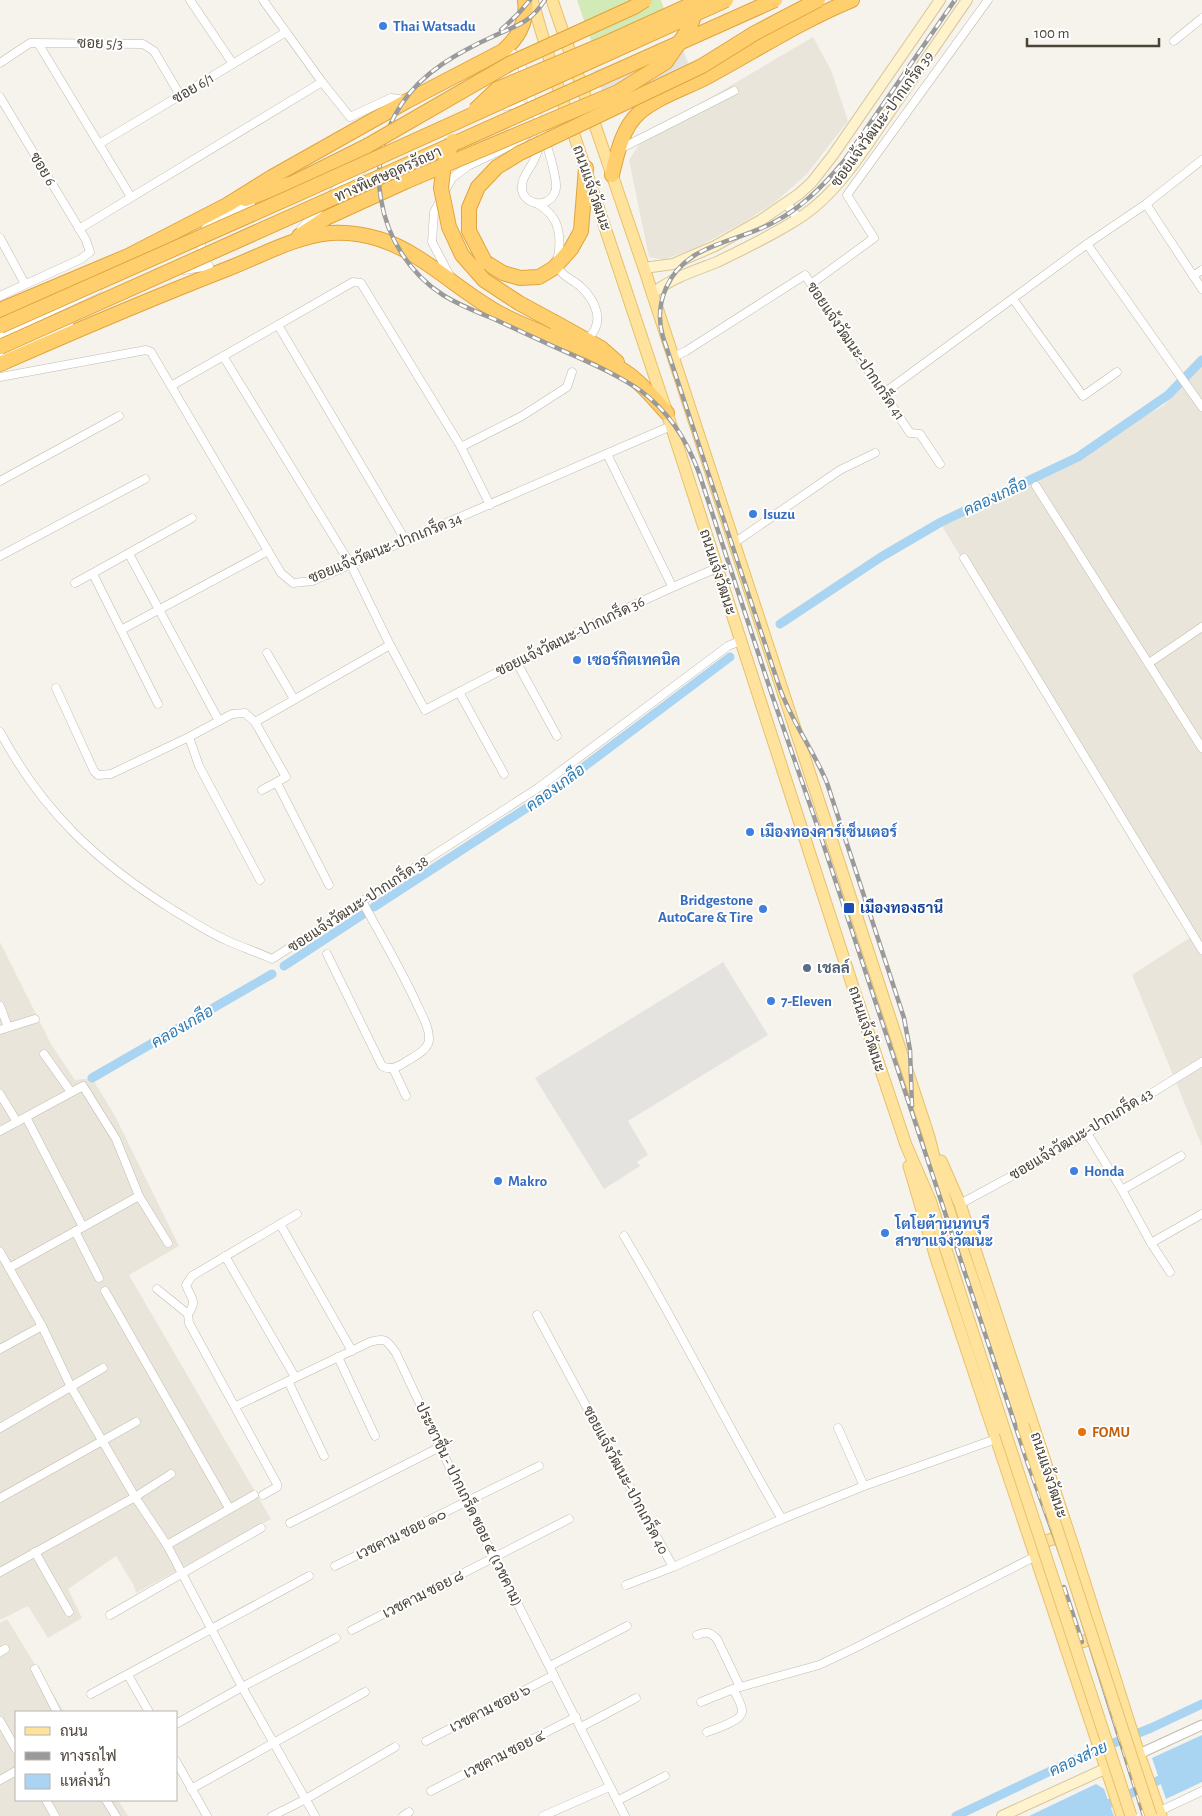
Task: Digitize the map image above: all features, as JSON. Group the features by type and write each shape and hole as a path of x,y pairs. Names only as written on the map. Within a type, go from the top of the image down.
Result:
{"highway":[{"path":"0,310 128,256 227,205 272,177 407,101 503,51 515,41 520,32 525,18 525,0"},
{"path":"227,205 294,182 367,146 510,63 634,7 645,0"},
{"path":"290,242 326,218 407,181 618,92 666,62 690,27 701,0"},
{"path":"669,420 643,387 623,370 612,356 587,339 519,303 484,280 462,255 449,227 441,188 444,164 453,141 471,114 497,90 701,0"},
{"name":"ทางพิเศษอุดรรัถยา","path":"0,326 726,0"},
{"name":"ทางพิเศษอุดรรัถยา","path":"0,347 775,0"},
{"path":"586,168 581,230 571,249 554,268 539,277 520,278 503,273 484,262 468,231 469,208 478,187 497,167 520,153 702,66 755,33 818,0"},
{"path":"612,175 619,149 630,124 639,113 652,104 708,76 805,22 852,0"},
{"path":"2,360 290,242 330,233 372,237 392,244 416,257 500,314 585,351 623,370"}],"main road":[{"name":"ถนนแจ้งวัฒนะ","path":"532,0 556,81 906,1145 930,1200 1001,1435 1025,1524 1122,1816"},
{"name":"ถนนแจ้งวัฒนะ","path":"552,0 644,268 929,1137 944,1196 1157,1814"},
{"name":"ซอยแจ้งวัฒนะ-ปากเกร็ด 39","path":"644,268 673,264 715,246 761,220 812,182 828,162 940,0"},
{"name":"ซอยแจ้งวัฒนะ-ปากเกร็ด 39","path":"652,294 664,284 718,261 771,234 819,203 836,185 876,131 967,0"},
{"name":"ถนนแจ้งวัฒนะ","path":"929,1137 960,1204 1074,1549 1157,1814"},
{"name":"ถนนแจ้งวัฒนะ","path":"1001,1435 1131,1816"},
{"path":"1025,1524 1035,1534 1043,1535 1054,1532 1060,1525 1062,1514"},
{"path":"1037,1559 1046,1541 1056,1538 1066,1541 1074,1549"},
{"path":"1066,1647 1101,1636"},
{"path":"1002,1816 1107,1768"}],"street":[{"path":"190,0 233,64"},
{"path":"263,0 322,82 350,117 391,98 407,101"},
{"path":"811,284 874,238 847,195 988,0"},
{"path":"1174,41 1202,18"},
{"name":"ซอย 6/1","path":"99,144 286,32"},
{"path":"38,42 132,197"},
{"name":"ซอย 5/3","path":"0,63 30,43 143,44 154,51 180,95"},
{"path":"503,51 510,52 517,57 542,129 556,179 556,190 552,198 546,203 538,204"},
{"path":"294,182 322,181 362,170 506,106 531,98 556,81"},
{"path":"78,229 322,82"},
{"path":"619,149 734,90"},
{"name":"ซอย 6","path":"0,97 86,240 90,252 81,259 26,284"},
{"path":"453,282 432,242 434,212 452,178 468,166 520,141 534,129 533,117 529,110 520,102"},
{"path":"542,129 538,151 522,181 521,188 524,196 547,209 555,218 559,233 557,264 564,276 579,285 589,296 597,312 598,326 594,334 587,339"},
{"path":"884,394 1087,244 1146,204 1202,160"},
{"path":"290,242 336,189 362,170"},
{"path":"0,334 96,291 137,263 272,191"},
{"path":"786,203 798,218"},
{"path":"1146,204 1202,289"},
{"path":"205,228 201,233 200,248 203,260 209,266 216,269 229,268"},
{"path":"0,238 26,284 0,296"},
{"path":"1087,244 1202,407"},
{"path":"2,360 188,268 209,266"},
{"path":"1193,276 1202,270"},
{"name":"ซอยแจ้งวัฒนะ-ปากเกร็ด 41","path":"673,357 686,351 805,275 910,433 920,434 940,464"},
{"path":"171,386 352,282 362,282 461,447 490,505"},
{"path":"1013,299 1083,396 1117,372"},
{"path":"278,325 406,541"},
{"name":"ซอยแจ้งวัฒนะ-ปากเกร็ด 34","path":"0,377 146,350 151,352 281,573 293,583 312,581 490,505 607,454 669,420"},
{"path":"223,356 351,565 390,645 255,722"},
{"path":"461,447 522,416 567,387 572,372"},
{"path":"0,481 119,416"},
{"path":"734,543 840,470 875,453"},
{"path":"607,454 672,586"},
{"path":"0,556 144,479"},
{"path":"1036,486 1202,748"},
{"path":"75,583 192,518"},
{"path":"121,630 268,550"},
{"path":"129,554 219,721"},
{"path":"964,558 1202,950"},
{"name":"ซอยแจ้งวัฒนะ-ปากเกร็ด 36","path":"390,645 425,710 516,661 672,586 717,568"},
{"path":"93,574 158,704"},
{"path":"1149,663 1202,627"},
{"name":"ซอยแจ้งวัฒนะ-ปากเกร็ด 38","path":"0,732 13,756 39,794 74,834 99,857 143,891 225,940 272,958 538,788 728,646 740,641"},
{"path":"267,652 294,700"},
{"path":"516,661 557,736"},
{"path":"56,688 94,771 98,775 111,774 190,737 232,714 245,713 255,722 286,777 262,790"},
{"path":"460,692 504,774"},
{"path":"190,737 199,766 260,880"},
{"path":"277,783 329,885"},
{"path":"327,954 382,1066 393,1068 406,1062 426,1048 429,1040 425,1023 402,973 362,901"},
{"path":"0,1006 4,1028 35,1019"},
{"path":"44,1054 70,1092"},
{"name":"ซอยแจ้งวัฒนะ-ปากเกร็ด 43","path":"960,1204 1021,1171 1202,1062"},
{"path":"393,1068 406,1096"},
{"path":"0,1130 83,1086 116,1139 139,1196 168,1243"},
{"path":"0,1094 16,1122"},
{"path":"26,1117 83,1227"},
{"path":"1087,1132 1151,1243 1170,1272"},
{"path":"1122,1190 1182,1156"},
{"path":"9,1268 139,1196"},
{"path":"188,1314 193,1307 194,1301 186,1285 192,1276 298,1214"},
{"path":"1151,1243 1202,1214"},
{"path":"280,1224 352,1351"},
{"path":"76,1231 100,1278"},
{"path":"624,1236 666,1308 746,1460 782,1519"},
{"path":"0,1252 42,1326 71,1387 134,1497 167,1545 242,1686 315,1816"},
{"path":"225,1256 291,1379 324,1456"},
{"path":"158,1289 188,1314 190,1323 277,1484 277,1487 263,1496"},
{"path":"105,1292 229,1508"},
{"name":"ซอยแจ้งวัฒนะ-ปากเกร็ด 40","path":"537,1315 673,1567 782,1519 864,1486 1001,1435"},
{"path":"0,1349 42,1326"},
{"name":"ประชาชื่น - ปากเกร็ด ซอย ๕ (เวชคาม)","path":"236,1406 370,1342 380,1339 388,1341 396,1353 466,1502 625,1816"},
{"path":"338,1357 375,1436"},
{"path":"0,1428 103,1368"},
{"path":"0,1498 136,1422"},
{"path":"838,1428 864,1486"},
{"path":"290,1523 440,1446"},
{"name":"เวชคาม ซอย ๑๐","path":"336,1566 539,1466"},
{"path":"0,1572 134,1497 171,1474"},
{"path":"167,1545 254,1494"},
{"name":"เวชคาม ซอย ๘","path":"352,1630 569,1520"},
{"path":"110,1615 261,1528"},
{"path":"35,1552 69,1612"},
{"path":"702,1702 737,1688 819,1665 1037,1559"},
{"path":"626,1585 673,1567"},
{"path":"92,1694 309,1576"},
{"path":"550,1666 627,1626"},
{"path":"697,1635 704,1632 710,1633 717,1639 737,1688 743,1710 742,1715 734,1721 707,1732"},
{"path":"178,1723 242,1686 336,1638"},
{"path":"35,1668 56,1711"},
{"path":"128,1675 148,1711"},
{"name":"เวชคาม ซอย ๖","path":"426,1741 554,1675"},
{"path":"191,1789 365,1692"},
{"path":"581,1727 636,1698"},
{"name":"เวชคาม ซอย ๔","path":"431,1792 576,1718"},
{"path":"0,1721 15,1747"},
{"path":"1139,1754 1202,1725"},
{"path":"272,1816 306,1800 395,1747"},
{"path":"178,1765 207,1816"},
{"path":"0,1780 15,1772"},
{"path":"617,1801 665,1776"},
{"path":"542,1816 609,1786"},
{"path":"1157,1814 1202,1791"},
{"path":"47,1801 56,1816"},
{"path":"107,1801 116,1816"}],"shaded area":[{"path":"813,37 831,70 848,121 807,174 774,203 746,221 696,248 663,260 649,257 629,160 645,136"},
{"path":"679,39 691,71 607,103 594,71"},
{"path":"1202,365 1202,1146 1132,975 1191,937 942,526 1163,406"},
{"path":"0,942 51,1044 75,1080 92,1078 115,1116 179,1246 129,1275 271,1519 136,1593 134,1586 116,1556 68,1589 82,1618 48,1638 28,1606 0,1620"},
{"path":"723,962 768,1035 628,1121 648,1155 637,1162 640,1166 604,1189 535,1078"},
{"path":"7,1619 63,1711 15,1711 15,1801 119,1801 128,1816 0,1816 0,1623"}],"green space":[{"path":"577,0 661,0 671,31 596,55"}],"water":[{"path":"1202,1735 1202,1782 1166,1799 1152,1758"},
{"path":"1096,1784 1104,1789 1114,1816 1029,1816"}],"waterway":[{"name":"คลองเกลือ","path":"780,624 881,557 941,522 1078,457 1168,395 1202,360"},
{"name":"คลองเกลือ","path":"374,907 545,796 730,657"},
{"name":"คลองเกลือ","path":"284,966 362,915"},
{"name":"คลองเกลือ","path":"92,1078 272,974"},
{"name":"คลองส่วย","path":"956,1816 1084,1755 1151,1728 1202,1704"},
{"path":"1083,1816 1170,1775"}],"railway":[{"path":"501,30 530,0"},
{"path":"545,0 528,19 442,64 410,93 389,127 382,150 379,187 384,213 402,254 410,266 431,286 462,305 618,377 641,391 668,417 689,449 699,473 818,828 1028,1464 1067,1571 1144,1816"},
{"path":"912,1106 910,1050 904,1018 827,783 779,686 663,337 660,312 666,288 675,273 686,261 700,252 776,221 804,202 829,178 844,161 955,0"},
{"path":"1064,1587 1082,1642"}],"place":[{"name":"Thai Watsadu","path":"383,26"},
{"name":"Isuzu","path":"753,514"},
{"name":"เซอร์กิตเทคนิค","path":"577,660"},
{"name":"เมืองทองคาร์เซ็นเตอร์","path":"750,832"},
{"name":"เมืองทองธานี","path":"849,908"},
{"name":"Bridgestone AutoCare & Tire","path":"763,909"},
{"name":"เชลล์","path":"807,968"},
{"name":"7-Eleven","path":"771,1001"},
{"name":"Honda","path":"1074,1171"},
{"name":"Makro","path":"498,1181"},
{"name":"โตโยต้านนทบุรี สาขาแจ้งวัฒนะ","path":"885,1233"},
{"name":"FOMU","path":"1082,1432"}]}
